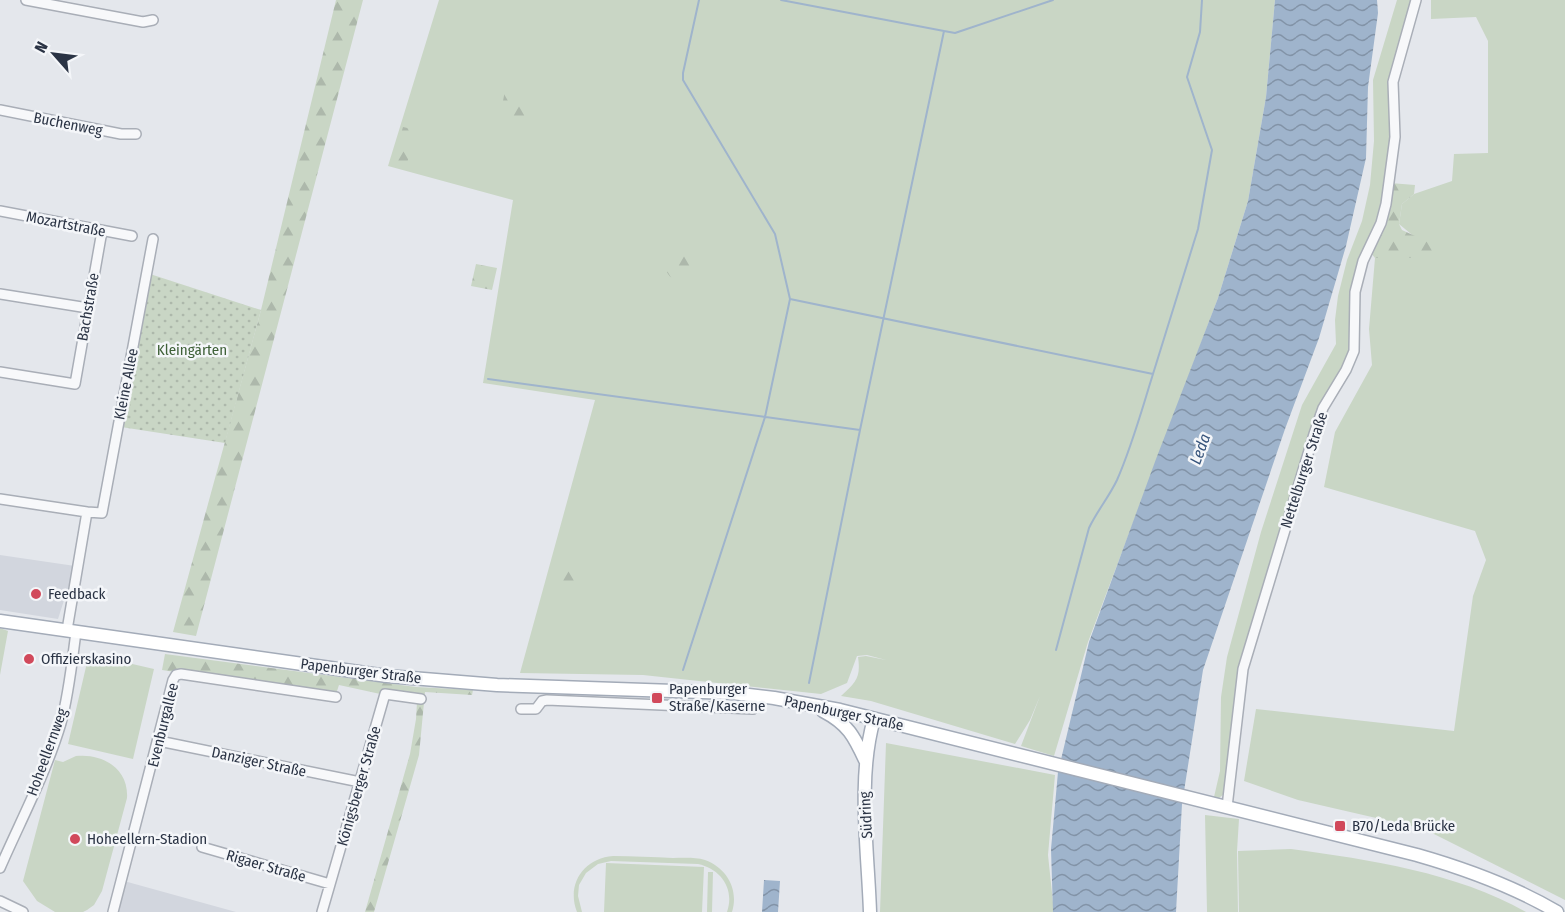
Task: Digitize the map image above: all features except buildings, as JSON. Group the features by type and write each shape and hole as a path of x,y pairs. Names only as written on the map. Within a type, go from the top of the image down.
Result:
{"main road":[{"name":"Papenburger Straße","path":"0,621 387,676 497,685 732,693 813,705 1227,807 1456,867 1526,894 1557,912"},
{"path":"813,705 848,727 866,763"},
{"name":"Südring","path":"870,912 865,800 866,763 874,720"}],"street":[{"path":"26,0 143,22 153,20"},
{"name":"Nettelburger Straße","path":"1227,807 1243,669 1323,408 1346,370 1354,351 1355,292 1363,261 1381,223 1386,204 1395,137 1393,82 1416,0"},
{"name":"Buchenweg","path":"0,110 121,134 136,134"},
{"name":"Mozartstraße","path":"0,212 132,236"},
{"name":"Bachstraße","path":"0,372 75,384 102,231"},
{"name":"Kleine Allee","path":"87,512 102,513 153,239"},
{"path":"0,294 88,308"},
{"path":"0,499 87,512"},
{"name":"Hoheellernweg","path":"0,868 36,788 61,723 74,658 72,631 87,512"},
{"name":"Evenburgallee","path":"113,912 173,680 178,674 336,697"},
{"path":"314,706 316,694"},
{"name":"Königsberger Straße","path":"322,912 385,694 421,699"},
{"path":"522,709 536,709 542,702 548,700 753,709"},
{"name":"Danziger Straße","path":"159,741 360,782"},
{"name":"Rigaer Straße","path":"202,847 330,884"},
{"path":"0,902 23,912"}],"shaded area":[{"path":"0,555 75,566 58,619 0,610"},
{"path":"124,881 236,912 115,912"}],"green space":[{"path":"336,0 363,0 196,636 173,632 261,310"},
{"path":"439,0 1275,0 1266,97 1248,201 1218,298 1088,642 1054,756 1021,746 1040,696 1030,720 1015,744 871,701 841,696 858,675 858,657 866,656 886,660 867,655 857,656 847,683 821,694 643,675 520,673 595,400 483,383 513,200 388,166"},
{"path":"1397,0 1413,0 1391,72 1393,140 1380,216 1363,252 1351,351 1334,384 1281,530 1248,636 1242,661 1224,794 1219,798 1214,797 1220,771 1221,697 1227,657 1261,532 1302,405 1336,344 1335,320 1338,296 1347,260 1362,221 1370,185 1374,141 1373,80"},
{"path":"1431,0 1565,0 1565,900 1424,829 1298,800 1244,781 1256,709 1454,731 1473,596 1486,560 1475,531 1324,487 1335,432 1372,365 1369,329 1375,258 1440,258 1399,224 1402,204 1414,194 1452,181 1454,154 1488,153 1488,41 1476,17 1431,19"},
{"path":"506,85 531,89 525,123 500,117"},
{"path":"403,127 416,130 406,167 392,163"},
{"path":"1390,183 1415,185 1414,194 1402,204 1399,224 1402,230 1441,248 1443,253 1440,258 1375,258 1371,253"},
{"path":"679,254 688,258 692,267 688,276 679,280 670,276 666,267 670,258"},
{"path":"476,264 497,268 492,290 471,286"},
{"name":"Kleingärten","path":"150,274 261,310 225,443 121,427"},
{"path":"563,565 572,568 575,577 572,586 563,589 554,586 551,577 554,568"},
{"path":"0,628 8,631 0,675"},
{"path":"89,654 154,669 133,759 68,744"},
{"path":"165,654 416,687 473,690 472,695 425,692 419,755 374,912 365,912 410,754 417,702 339,685 335,697 162,670"},
{"path":"886,743 1055,775 1048,855 1054,912 880,912"},
{"name":"Hoheellern-Stadion","path":"76,756 96,757 112,765 124,779 127,798 102,891 94,905 83,912 55,912 37,901 23,881 55,760 63,762"},
{"path":"1205,815 1239,819 1238,912 1207,912"},
{"path":"1291,849 1382,863 1442,877 1499,898 1526,912 1239,912 1238,851"},
{"path":"613,856 705,860 719,868 729,881 734,896 732,912 727,912 729,896 724,881 713,870 706,867 698,864 611,861 598,864 586,873 579,885 578,896 582,912 577,912 574,892 580,874 594,862"},
{"path":"606,863 704,867 702,912 604,912"},
{"path":"708,872 713,872 712,912 707,912"}],"water":[{"name":"Leda","path":"1275,0 1377,0 1378,13 1368,87 1366,158 1346,246 1319,338 1285,429 1203,670 1182,804 1176,912 1053,912 1051,849 1058,772 1089,642 1218,298 1248,201 1266,97"},
{"path":"764,880 780,881 778,912 762,912"}],"waterway":[{"path":"683,670 765,417 790,299 775,234 683,80 699,0"},
{"path":"781,0 944,31"},
{"path":"488,379 860,430 944,31 955,33 1053,0"},
{"path":"1153,374 1198,229 1212,150 1187,77 1200,32 1202,0"},
{"path":"790,299 1153,374 1122,467 1114,486 1089,528 1056,650"},
{"path":"809,683 860,430"}],"place":[{"name":"Feedback","path":"36,594"},
{"name":"Offizierskasino","path":"29,659"},
{"name":"Papenburger Straße/Kaserne","path":"657,698"},
{"name":"B70/Leda Brücke","path":"1340,826"},
{"name":"Hoheellern-Stadion","path":"75,839"}]}
